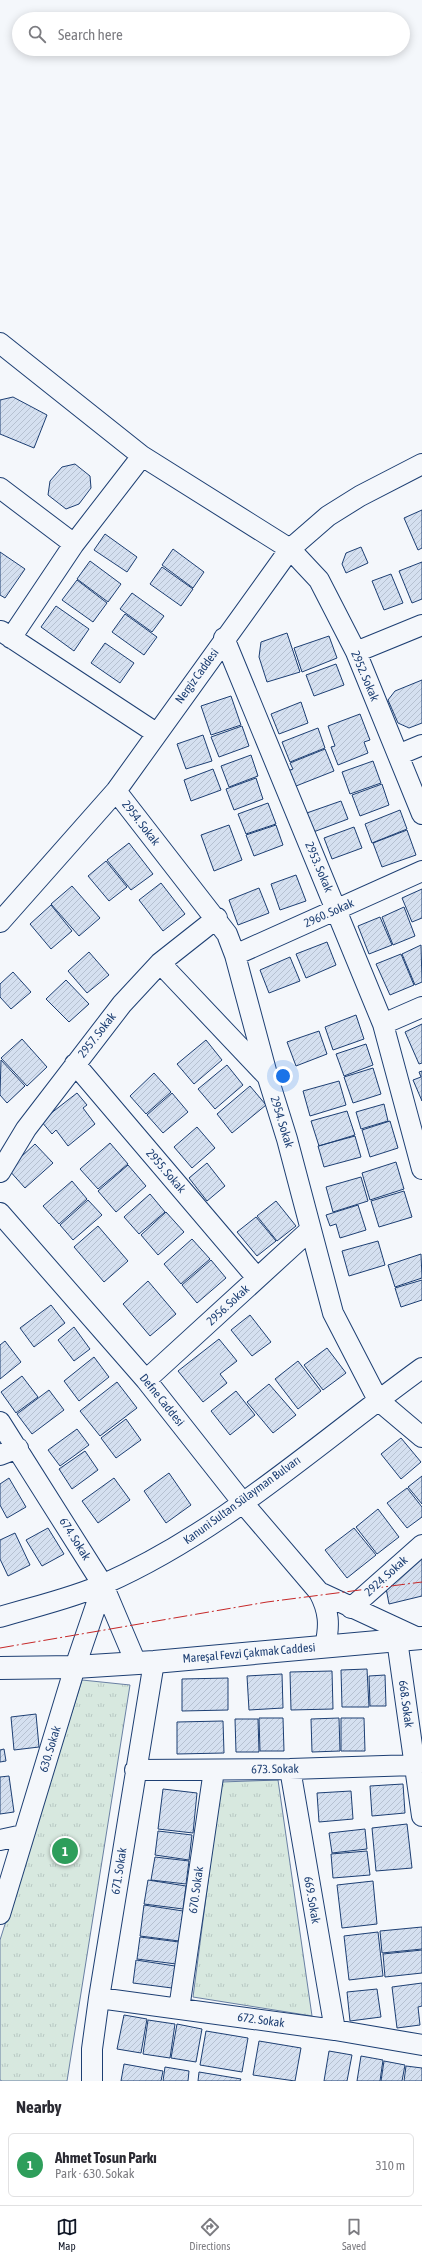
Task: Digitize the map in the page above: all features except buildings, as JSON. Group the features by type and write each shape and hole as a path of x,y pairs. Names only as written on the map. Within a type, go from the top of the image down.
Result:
{"main road":[{"name":"Mareşal Fevzi Çakmak Caddesi","path":"0,1668 75,1667 145,1662 412,1638"}],"street":[{"name":"2952. Sokak","path":"0,343 142,456 290,550 319,580 356,652 422,814"},
{"path":"142,456 6,634 156,733"},
{"name":"Nergiz Caddesi","path":"0,922 116,791 224,638 290,550 328,516 360,496 422,464"},
{"path":"0,488 74,544"},
{"path":"356,652 422,625"},
{"name":"2953. Sokak","path":"224,638 383,1024 419,1144 422,1169"},
{"path":"398,755 422,745"},
{"name":"2954. Sokak","path":"116,791 217,918 227,934 235,955 268,1078 288,1139 310,1230 333,1313 378,1400 422,1437"},
{"name":"2960. Sokak","path":"235,955 422,871"},
{"name":"2957. Sokak","path":"0,1172 26,1129 74,1064 122,1004 160,963 217,918"},
{"path":"160,963 268,1078"},
{"path":"383,1024 422,1007"},
{"name":"2955. Sokak","path":"74,1064 257,1278"},
{"name":"Defne Caddesi","path":"0,1213 146,1380 243,1503 319,1592"},
{"name":"2956. Sokak","path":"146,1380 310,1230"},
{"name":"Kanuni Sultan Sülayman Bulvarı","path":"0,1617 103,1584 196,1536 243,1503 422,1368"},
{"name":"674. Sokak","path":"0,1422 9,1452 103,1584 145,1662"},
{"name":"2924. Sokak","path":"351,1608 422,1545"},
{"name":"630. Sokak","path":"0,1914 75,1667 103,1584"},
{"path":"319,1592 412,1638"},
{"path":"319,1592 325,1603 329,1621 325,1646"},
{"name":"668. Sokak","path":"412,1638 414,1765 422,1816"},
{"name":"671. Sokak","path":"92,2081 92,2049 135,1770 145,1662"},
{"name":"673. Sokak","path":"135,1770 290,1769 414,1765"},
{"name":"669. Sokak","path":"290,1769 335,2030"},
{"name":"670. Sokak","path":"179,2009 214,1770"},
{"path":"0,1840 23,1835"},
{"name":"672. Sokak","path":"100,1998 335,2030 422,2045"}],"green space":[{"path":"82,1680 130,1685 67,2081 2,2081 0,2080 0,1940"},
{"path":"278,1780 312,2016 193,1997 221,1782"}],"power":[{"path":"0,1648 267,1602 422,1582"}],"place":[{"name":"Ahmet Tosun Parkı","path":"65,1851"}]}
